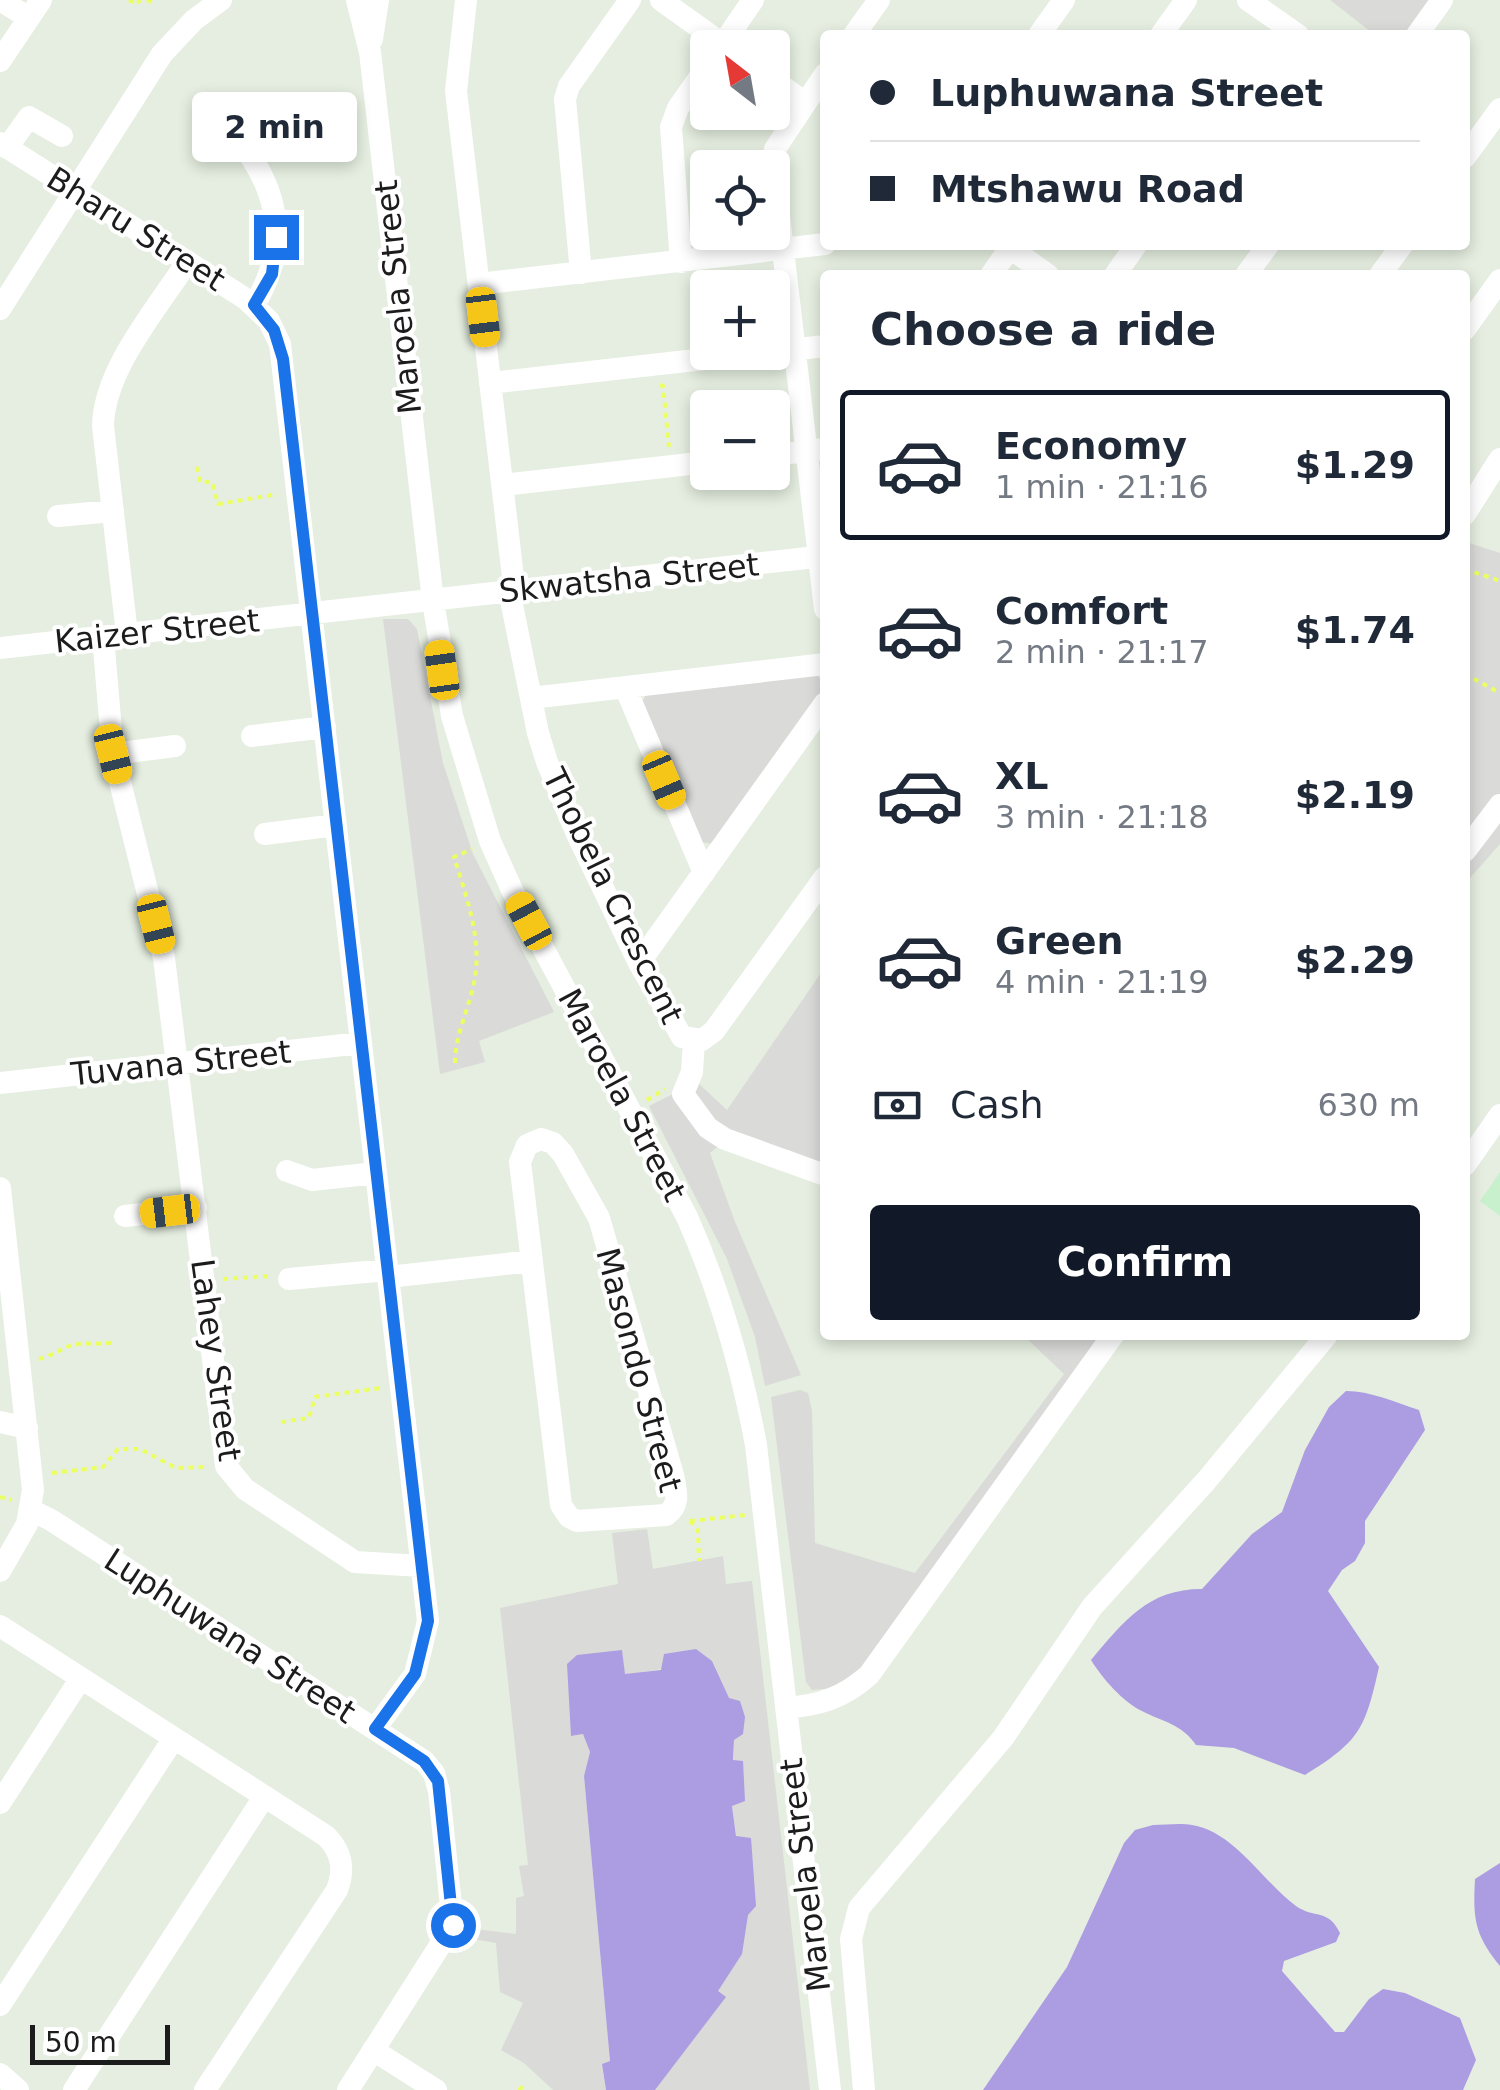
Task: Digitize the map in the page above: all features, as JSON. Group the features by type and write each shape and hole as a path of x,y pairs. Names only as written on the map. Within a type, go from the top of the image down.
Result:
{"street":[{"path":"0,0 35,9 0,61"},
{"path":"0,308 162,54 194,20 221,0"},
{"name":"Maroela Street","path":"357,0 370,52 432,601 452,716 490,841 708,1263 744,1382 764,1512 830,2090"},
{"name":"Maroela Street","path":"370,52 378,0"},
{"name":"Thobela Crescent","path":"466,0 456,90 512,605 547,762 639,962 677,1032 694,1041 714,1031 820,884"},
{"path":"582,273 564,99 569,86 630,0"},
{"path":"661,0 701,30"},
{"path":"733,30 753,0"},
{"path":"858,30 879,0"},
{"path":"1043,30 1064,0"},
{"path":"1165,30 1186,0"},
{"path":"1248,0 1287,30"},
{"path":"1421,30 1442,0"},
{"path":"776,150 820,81"},
{"path":"681,262 671,127 690,91"},
{"path":"790,92 804,102"},
{"path":"1470,150 1500,109"},
{"path":"4,146 29,117 62,136"},
{"path":"235,136 263,173 276,237 272,274 254,305"},
{"name":"Bharu Street","path":"4,146 254,305 280,344 428,1621 415,1674 375,1729"},
{"path":"790,248 820,245"},
{"path":"479,284 775,250"},
{"path":"1014,250 1041,270"},
{"path":"127,634 104,403 112,378 187,262"},
{"path":"1470,321 1500,280"},
{"path":"790,350 820,347"},
{"path":"490,383 690,361"},
{"path":"785,370 816,450 820,521"},
{"path":"790,453 816,450"},
{"path":"1470,506 1500,459"},
{"path":"502,486 690,464"},
{"path":"58,516 113,511"},
{"name":"Skwatsha Street","path":"432,601 820,556"},
{"name":"Kaizer Street","path":"0,648 432,601"},
{"name":"Lahey Street","path":"103,637 113,754 164,958 226,1466 245,1490 355,1562 421,1566"},
{"path":"531,698 820,665"},
{"path":"626,687 704,873"},
{"path":"639,962 820,710"},
{"path":"252,736 325,728"},
{"path":"113,754 175,746"},
{"path":"1470,844 1500,805"},
{"path":"266,834 336,825"},
{"path":"694,1041 692,1072 683,1094 708,1128 725,1139 820,1173"},
{"name":"Tuvana Street","path":"0,1083 361,1043"},
{"path":"1470,1158 1500,1114"},
{"name":"Masondo Street","path":"542,1139 553,1143 563,1154 599,1218 682,1515 590,1522 577,1521 562,1510 532,1261 520,1162 527,1145 542,1139"},
{"path":"287,1171 312,1180 376,1173"},
{"path":"0,1188 33,1476 30,1510 21,1538 0,1571"},
{"path":"125,1216 196,1208"},
{"path":"289,1278 532,1261"},
{"path":"786,1708 834,1699 869,1676 1109,1340"},
{"path":"864,2090 851,1939 860,1908 1003,1738 1092,1607 1206,1481 1322,1340"},
{"path":"0,1422 28,1428"},
{"name":"Luphuwana Street","path":"30,1510 52,1520 375,1729 434,1772 454,1917 447,1938 348,2090"},
{"path":"0,1626 332,1843 341,1860 341,1880 205,2090"},
{"path":"0,1803 82,1678"},
{"path":"0,2005 174,1738"},
{"path":"74,2090 264,1797"},
{"path":"373,2050 436,2090"},
{"path":"0,2074 18,2090"}],"path":[{"path":"130,0 154,4"},
{"path":"658,365 674,466"},
{"path":"197,468 200,482 212,482 218,504 298,491"},
{"path":"1470,571 1500,581"},
{"path":"1470,677 1500,693"},
{"path":"454,1063 474,985 478,947 454,857 490,841"},
{"path":"203,1279 289,1278"},
{"path":"20,1364 57,1355 71,1345 116,1342"},
{"path":"281,1422 309,1418 315,1397 401,1386"},
{"path":"33,1476 103,1467 118,1450 140,1450 176,1468 226,1466"},
{"path":"682,1515 764,1512"},
{"path":"682,1515 698,1530 700,1561"},
{"path":"520,2090 525,2084"}],"shaded area":[{"path":"1330,0 1432,0 1411,30 1369,30"},
{"path":"1470,543 1500,553 1500,844 1470,878"},
{"path":"383,619 408,619 417,629 443,763 473,854 554,1012 479,1041 485,1062 440,1074"},
{"path":"817,675 820,680 820,699 713,844 701,842 642,703 646,694"},
{"path":"820,974 820,1165 789,1150 784,1155 732,1135 710,1153 735,1222 801,1375 765,1386 755,1337 727,1259 649,1106 697,1082 727,1110"},
{"path":"1028,1340 1097,1340 874,1658 834,1688 812,1690 806,1682 771,1397 800,1390 808,1393 812,1411 815,1543 915,1573 1064,1374"},
{"path":"1346,1391 1419,1410 1425,1430 1365,1521 1365,1543 1355,1561 1342,1570 1328,1591 1379,1667 1357,1732 1338,1752 1305,1775 1234,1748 1196,1745 1178,1728 1128,1702 1091,1660 1126,1620 1152,1601 1183,1590 1202,1589 1252,1534 1282,1512 1305,1450 1329,1407"},
{"path":"647,1529 653,1569 723,1556 726,1584 752,1581 810,2090 655,2090 725,1998 717,1992 741,1954 748,1915 732,1806 734,1739 729,1699 712,1661 625,1675 622,1651 572,1736 583,1734 590,1752 584,1777 610,2061 602,2064 606,2090 553,2090 524,2063 501,2050 523,2003 500,1992 496,1943 467,1938 467,1928 516,1934 516,1898 524,1896 519,1866 528,1865 500,1608 618,1584 612,1533"},
{"path":"696,1649 712,1661 729,1698 740,1701 745,1717 743,1734 734,1740 733,1760 743,1761 745,1801 732,1806 736,1836 751,1838 756,1906 748,1915 742,1954 718,1991 726,1997 655,2090 606,2090 602,2064 610,2061 584,1776 590,1752 583,1734 571,1736 567,1664 577,1655 622,1650 625,1674 661,1670 664,1654"},
{"path":"1153,1825 1192,1825 1222,1837 1296,1906 1331,1920 1340,1933 1336,1942 1284,1961 1282,1971 1335,2032 1344,2032 1369,1999 1383,1989 1405,1993 1460,2018 1476,2060 1463,2090 983,2090 1067,1967 1124,1843 1135,1830"},
{"path":"1500,1863 1500,1966 1480,1935 1474,1905 1475,1879"}],"green space":[{"path":"1500,1172 1500,1216 1480,1201"}],"route":[{"path":"276,237 272,274 254,305 274,330 283,359 428,1621 415,1674 375,1729 424,1761 438,1781 453,1925"}]}
